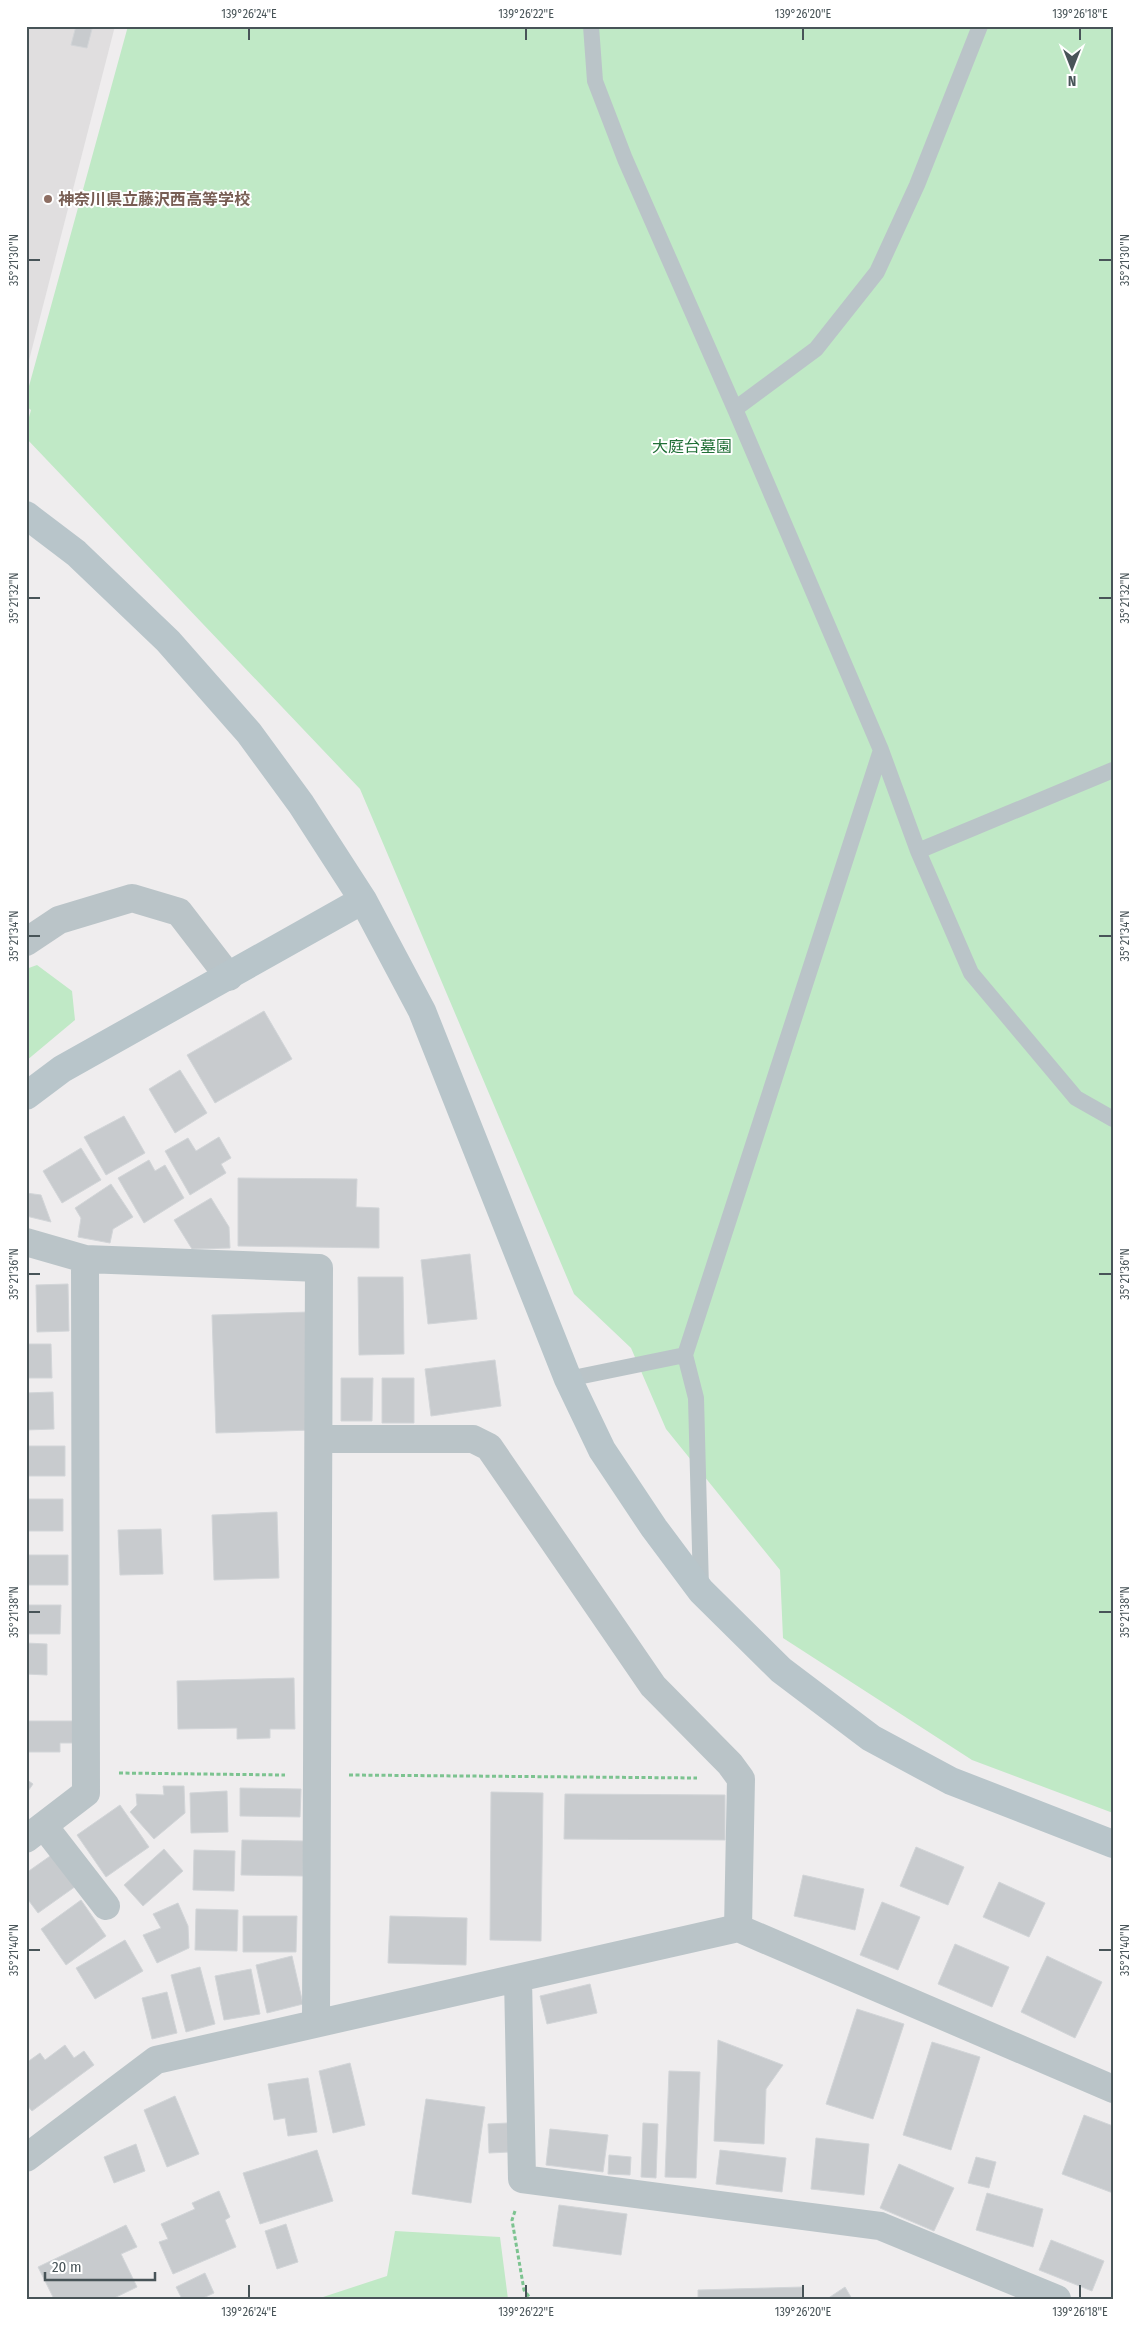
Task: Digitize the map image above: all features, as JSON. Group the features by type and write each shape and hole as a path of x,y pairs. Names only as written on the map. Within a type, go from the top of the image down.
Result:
{"street":[{"path":"26,514 76,553 168,641 249,733 301,804 363,900 422,1011 568,1379 602,1450 654,1528 701,1591 782,1670 871,1738 951,1781 1113,1844"},
{"path":"26,942 59,920 132,898 179,912 229,977"},
{"path":"26,1096 62,1069 229,977 363,900"},
{"path":"26,1242 85,1259 319,1268 316,2023"},
{"path":"85,1259 86,1793 35,1832 106,1906"},
{"path":"319,1439 473,1439 489,1447 653,1686 730,1764 741,1779 738,1928"},
{"path":"26,2158 156,2060 738,1928 1113,2089"},
{"path":"518,1978 522,2179 880,2226 1057,2299"}],"lane":[{"path":"591,26 595,81 625,159 735,409 881,750 918,852 971,972 1076,1098 1113,1120"},
{"path":"735,409 816,349 877,272 917,185 980,26"},
{"path":"701,1591 696,1398 685,1355 881,750"},
{"path":"918,852 1113,770"},
{"path":"568,1379 685,1355"}],"path":[{"path":"86,1773 741,1779"},
{"path":"522,2179 512,2220 524,2290 531,2299"}],"shaded area":[{"name":"神奈川県立藤沢西高等学校","path":"26,26 115,26 26,372"}],"green space":[{"name":"大庭台墓園","path":"128,26 1113,26 1113,1813 972,1760 783,1638 780,1570 666,1429 631,1348 574,1294 360,789 26,438 26,428 31,410 26,406 26,397"},
{"path":"37,965 72,991 75,1020 26,1061 26,969"},
{"path":"395,2231 500,2237 508,2299 317,2299 387,2276"}],"building":[{"path":"76,26 92,29 87,48 71,45"},
{"path":"264,1011 292,1059 215,1103 187,1055"},
{"path":"180,1070 207,1113 175,1133 149,1089"},
{"path":"124,1116 145,1153 106,1175 84,1137"},
{"path":"219,1137 231,1158 221,1164 226,1173 190,1195 165,1151 188,1138 196,1151"},
{"path":"81,1148 101,1180 62,1203 43,1171"},
{"path":"149,1160 155,1171 165,1165 184,1198 144,1223 118,1178"},
{"path":"238,1178 357,1179 356,1207 379,1208 379,1248 238,1246"},
{"path":"111,1184 133,1217 113,1229 110,1243 78,1237 81,1218 75,1208"},
{"path":"26,1193 41,1195 51,1222 26,1216"},
{"path":"211,1198 229,1227 230,1248 192,1249 174,1220"},
{"path":"470,1254 477,1319 428,1324 421,1260"},
{"path":"358,1277 403,1277 404,1354 359,1355"},
{"path":"68,1284 69,1331 37,1332 36,1285"},
{"path":"308,1312 313,1430 216,1433 212,1315"},
{"path":"26,1344 51,1344 52,1378 26,1378"},
{"path":"495,1360 501,1406 431,1416 425,1369"},
{"path":"341,1378 373,1378 372,1421 341,1421"},
{"path":"382,1378 414,1378 414,1423 382,1423"},
{"path":"53,1392 54,1429 26,1430 26,1393"},
{"path":"26,1446 65,1446 65,1476 26,1476"},
{"path":"26,1499 63,1499 63,1531 26,1531"},
{"path":"277,1512 279,1578 214,1580 212,1515"},
{"path":"161,1529 163,1574 120,1575 118,1530"},
{"path":"26,1555 68,1555 68,1585 26,1585"},
{"path":"26,1605 61,1605 60,1634 26,1634"},
{"path":"26,1643 47,1644 47,1675 26,1674"},
{"path":"294,1678 295,1729 270,1729 270,1738 237,1739 237,1728 178,1729 177,1681"},
{"path":"28,1721 74,1721 74,1743 60,1743 60,1752 28,1752"},
{"path":"26,1779 33,1784 26,1794"},
{"path":"163,1786 184,1786 185,1813 154,1839 130,1812 137,1805 136,1794 164,1795"},
{"path":"240,1788 301,1789 300,1817 240,1816"},
{"path":"227,1791 228,1832 191,1833 190,1793"},
{"path":"491,1792 543,1793 541,1941 490,1940"},
{"path":"565,1794 725,1795 725,1840 564,1839"},
{"path":"120,1805 149,1847 106,1877 77,1835"},
{"path":"242,1840 304,1841 303,1876 241,1875"},
{"path":"916,1847 964,1867 948,1905 900,1886"},
{"path":"164,1849 183,1871 143,1906 124,1885"},
{"path":"194,1850 235,1851 234,1891 193,1890"},
{"path":"53,1854 76,1886 38,1913 26,1897 26,1873"},
{"path":"803,1875 864,1889 855,1930 794,1916"},
{"path":"999,1882 1045,1903 1029,1937 983,1917"},
{"path":"81,1900 106,1936 66,1965 41,1929"},
{"path":"882,1902 920,1917 898,1970 860,1955"},
{"path":"178,1903 188,1926 189,1948 157,1963 143,1935 161,1928 153,1914"},
{"path":"196,1909 238,1910 237,1951 195,1950"},
{"path":"243,1916 297,1916 296,1952 243,1952"},
{"path":"390,1916 467,1918 466,1965 388,1963"},
{"path":"125,1940 143,1971 95,1999 76,1968"},
{"path":"955,1944 1009,1967 992,2007 938,1984"},
{"path":"292,1956 303,2004 267,2013 256,1965"},
{"path":"1047,1956 1102,1982 1075,2038 1021,2012"},
{"path":"200,1967 215,2024 186,2032 171,1975"},
{"path":"251,1969 260,2014 224,2020 215,1976"},
{"path":"590,1984 597,2013 547,2024 540,1996"},
{"path":"167,1992 177,2033 152,2039 142,1998"},
{"path":"857,2009 904,2024 873,2119 826,2104"},
{"path":"718,2040 783,2065 766,2089 764,2144 714,2141"},
{"path":"932,2042 980,2057 951,2150 903,2135"},
{"path":"65,2045 74,2058 84,2051 94,2065 32,2111 26,2104 26,2063 40,2053 45,2060"},
{"path":"350,2063 365,2125 333,2133 319,2071"},
{"path":"669,2071 700,2072 696,2178 665,2177"},
{"path":"308,2078 317,2132 288,2136 285,2118 274,2120 268,2084"},
{"path":"175,2096 199,2154 167,2167 144,2110"},
{"path":"426,2099 485,2107 471,2203 412,2194"},
{"path":"1084,2115 1113,2126 1113,2193 1062,2174"},
{"path":"508,2123 509,2152 489,2153 488,2124"},
{"path":"643,2123 658,2124 656,2178 641,2177"},
{"path":"550,2129 608,2135 603,2172 546,2165"},
{"path":"816,2138 869,2144 864,2195 811,2189"},
{"path":"136,2144 145,2171 114,2183 104,2157"},
{"path":"317,2150 333,2201 260,2224 243,2173"},
{"path":"720,2150 786,2158 782,2192 716,2184"},
{"path":"609,2155 631,2157 630,2175 608,2174"},
{"path":"976,2157 996,2162 989,2188 968,2183"},
{"path":"899,2164 954,2188 934,2231 880,2208"},
{"path":"219,2191 230,2217 225,2220 236,2247 173,2274 159,2242 168,2239 161,2224 195,2209 192,2203"},
{"path":"987,2193 1043,2209 1033,2247 976,2230"},
{"path":"559,2205 627,2214 621,2255 553,2246"},
{"path":"286,2224 298,2262 277,2269 265,2231"},
{"path":"126,2225 137,2247 121,2254 137,2287 112,2299 54,2299 38,2267"},
{"path":"1051,2240 1104,2261 1092,2291 1039,2270"},
{"path":"205,2273 214,2293 201,2299 182,2299 176,2287"},
{"path":"802,2287 802,2299 698,2299 698,2290"},
{"path":"845,2287 852,2299 827,2299"}],"place":[{"name":"神奈川県立藤沢西高等学校","path":"48,199"}]}
